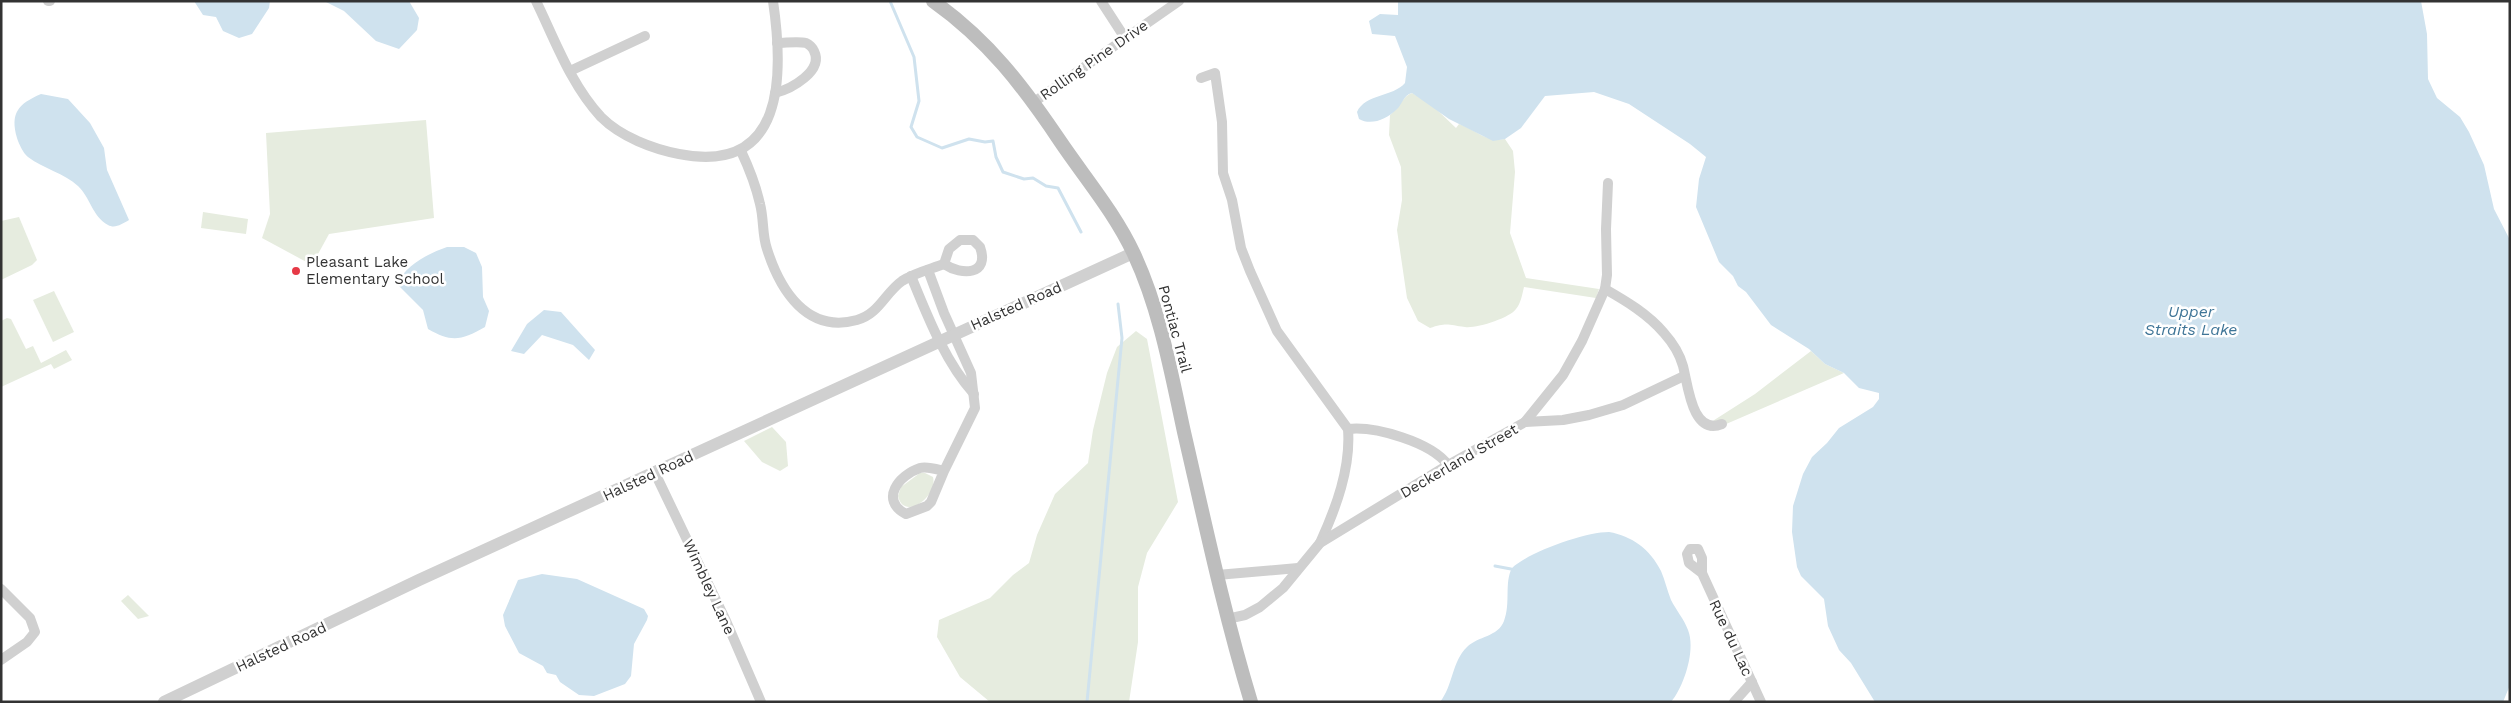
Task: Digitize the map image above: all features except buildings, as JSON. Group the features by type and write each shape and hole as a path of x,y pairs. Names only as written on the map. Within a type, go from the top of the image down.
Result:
{"main road":[{"name":"Pontiac Trail","path":"933,1 964,22 989,47 1034,102 1118,225 1133,253 1159,318 1217,575 1251,702"}],"street":[{"path":"536,1 570,71 602,117 628,136 663,151 690,156 725,156 741,151 763,130 772,111 775,93 778,43 773,1"},
{"path":"1101,1 1125,38"},
{"name":"Rolling Pine Drive","path":"1034,102 1179,1"},
{"path":"570,71 644,36"},
{"path":"775,93 797,84 809,74 816,63 816,57 811,46 806,43 778,43"},
{"path":"1201,78 1215,73 1222,122 1224,173 1232,200 1241,248 1250,272 1277,331 1348,429 1343,481 1336,508 1320,543"},
{"path":"741,151 760,205 766,248 778,274 799,308 815,319 838,322 857,320 875,311 896,286 911,276 944,264"},
{"path":"1525,422 1564,375 1582,341 1605,289 1607,275 1608,182"},
{"name":"Halsted Road","path":"164,702 420,580 655,473 939,340 1133,253"},
{"path":"928,270 971,374 974,408 931,502 927,506 906,514 895,505 892,491 903,478 922,468 944,470"},
{"path":"911,276 939,340 962,381 974,394"},
{"path":"1605,289 1633,305 1664,332 1677,352 1683,366 1684,376 1700,421 1704,425 1711,426 1722,424"},
{"name":"Deckerland Street","path":"1228,619 1245,615 1260,607 1283,588 1320,543 1448,465 1525,422 1563,420 1589,415 1623,405 1684,376"},
{"path":"1348,429 1374,430 1408,440 1434,452 1448,465"},
{"name":"Wimbley Lane","path":"655,473 726,621 761,702"},
{"path":"1217,575 1298,568"},
{"name":"Rue du Lac","path":"1702,573 1761,702"},
{"path":"1,588 30,618 35,632 27,642 1,660"},
{"path":"1734,702 1752,682"}],"shaded area":[{"path":"1412,93 1432,105 1456,128 1459,124 1491,139 1505,139 1513,151 1515,172 1510,233 1526,278 1599,289 1596,298 1524,287 1516,309 1507,316 1492,322 1470,327 1444,325 1430,328 1418,321 1407,298 1397,230 1402,200 1401,167 1389,135 1390,115"},
{"path":"426,120 434,218 329,234 312,265 262,238 270,214 266,133"},
{"path":"203,212 248,219 246,234 201,228"},
{"path":"19,217 37,260 32,265 1,280 1,221"},
{"path":"54,291 74,332 53,342 33,300"},
{"path":"7,318 11,319 26,349 33,346 41,363 66,350 72,360 54,369 51,364 1,387 1,321"},
{"path":"1136,331 1147,339 1178,502 1147,553 1138,587 1138,642 1129,702 990,702 960,677 937,637 939,620 990,598 1013,575 1029,563 1037,535 1055,494 1088,463 1093,430 1107,373 1117,347"},
{"path":"1811,351 1825,364 1844,373 1710,431 1708,424 1755,394"},
{"path":"772,427 786,442 788,466 780,471 762,462 744,441"},
{"path":"920,473 933,477 930,492 920,503 907,507 901,503 898,496 901,487"},
{"path":"128,595 149,616 138,619 121,601"}],"water":[{"path":"194,1 270,1 269,8 252,34 239,38 223,31 216,17 203,15"},
{"path":"324,1 409,1 419,18 417,30 399,49 376,41 344,11"},
{"name":"Upper Straits Lake","path":"1398,1 2421,1 2427,34 2428,79 2437,98 2460,117 2469,132 2484,165 2494,209 2510,240 2510,685 2503,702 1875,702 1851,663 1839,650 1828,626 1824,599 1801,576 1797,567 1792,532 1793,506 1803,474 1812,457 1839,428 1873,407 1879,399 1879,393 1859,388 1844,373 1825,364 1809,349 1771,325 1746,292 1738,286 1733,276 1719,262 1696,207 1699,179 1706,157 1690,144 1629,104 1594,92 1545,96 1521,128 1505,139 1493,141 1449,119 1412,93 1407,96 1396,110 1384,119 1369,122 1359,119 1357,112 1366,102 1394,91 1405,83 1407,67 1395,36 1372,34 1369,21 1380,14 1398,15"},
{"path":"41,94 68,99 90,123 104,148 107,170 129,220 116,226 108,225 98,217 86,195 78,186 67,178 34,161 24,153 17,138 15,116 21,106"},
{"path":"447,247 464,247 476,253 482,267 483,297 489,311 485,327 470,335 457,338 444,336 428,329 423,310 397,284 406,271 418,261"},
{"path":"544,310 561,312 595,350 589,360 573,345 542,335 524,354 511,351 527,324"},
{"path":"1609,532 1633,540 1646,550 1657,563 1671,600 1688,630 1691,647 1690,657 1680,687 1671,702 1440,702 1448,689 1455,666 1462,653 1472,643 1497,630 1504,621 1507,607 1508,580 1512,568 1531,556 1558,544 1586,535"},
{"path":"542,574 577,579 644,609 648,616 647,620 634,644 631,676 625,684 594,696 579,695 560,682 556,675 547,673 543,666 519,653 505,626 503,615 518,580"}],"waterway":[{"path":"890,1 914,57 919,101 911,127 917,137 942,148 969,139 985,142 993,141 996,157 1003,172 1024,179 1033,178 1046,186 1058,188 1081,232"},
{"path":"1087,702 1122,338 1118,304"},
{"path":"1495,566 1511,569"}],"place":[{"name":"Pleasant Lake Elementary School","path":"296,271"}]}
